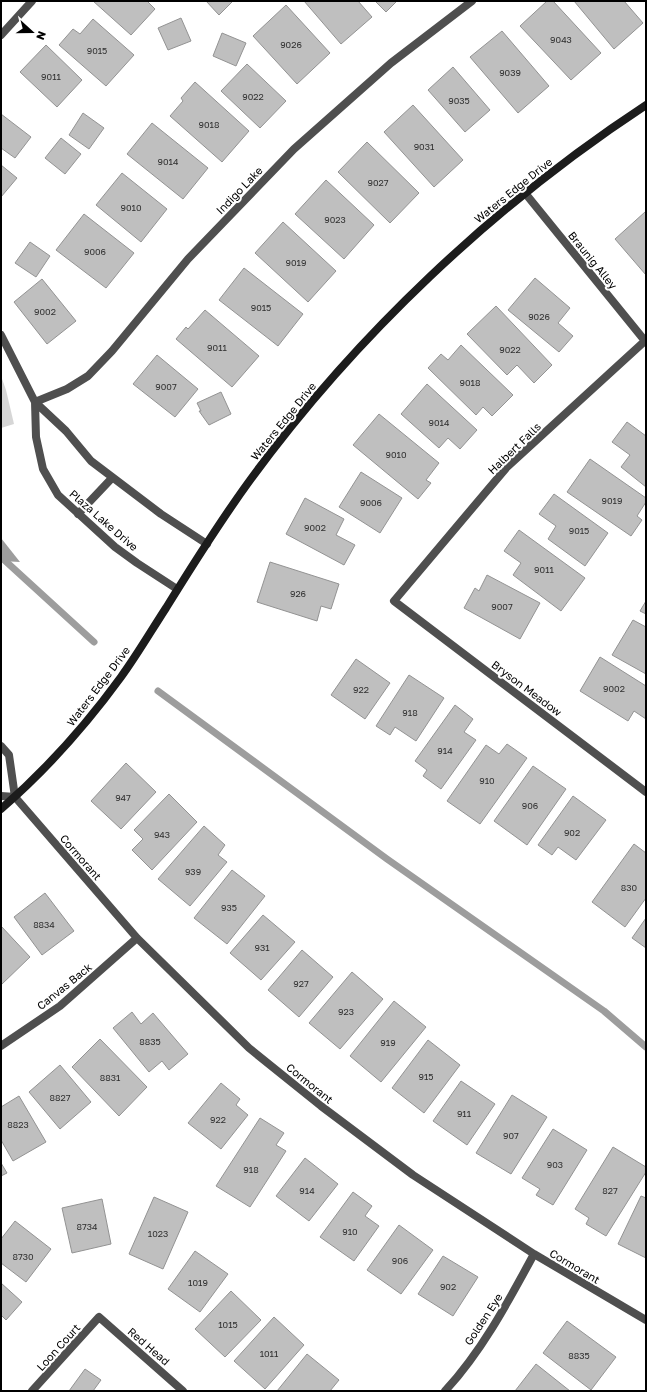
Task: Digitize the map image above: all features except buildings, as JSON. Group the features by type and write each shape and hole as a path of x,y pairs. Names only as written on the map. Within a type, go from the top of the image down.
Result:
{"street":[{"path":"1,34 32,1"},
{"name":"Indigo Lake","path":"35,402 67,389 88,376 112,351 188,258 294,149 391,63 472,1"},
{"name":"Waters Edge Drive","path":"1,809 56,756 88,719 128,667 237,498 295,422 378,328 464,245 525,193 573,155 646,105"},
{"name":"Braunig Alley","path":"525,193 646,341"},
{"name":"Plaza Lake Drive","path":"1,335 35,402 66,431 91,462 161,514 207,544"},
{"name":"Halbert Falls","path":"394,601 507,467 646,341"},
{"name":"Plaza Lake Drive","path":"35,402 36,437 43,469 58,495 115,547 177,589"},
{"path":"78,514 112,478"},
{"name":"Bryson Meadow","path":"394,601 646,792"},
{"path":"1,746 9,755 15,797 1,796"},
{"name":"Cormorant","path":"15,797 138,938 249,1048 321,1106 413,1175 534,1254 646,1320"},
{"name":"Canvas Back","path":"1,1046 60,1006 138,938"},
{"name":"Golden Eye","path":"445,1391 456,1379 489,1333 515,1290 534,1254"},
{"name":"Loon Court","path":"32,1391 99,1317"},
{"name":"Red Head","path":"99,1317 183,1391"}],"shaded area":[{"path":"1,376 14,424 1,428"},
{"path":"1,538 20,562 1,561"}],"waterway":[{"path":"1,557 94,642"},
{"path":"158,691 387,859 604,1011 646,1047"}]}
